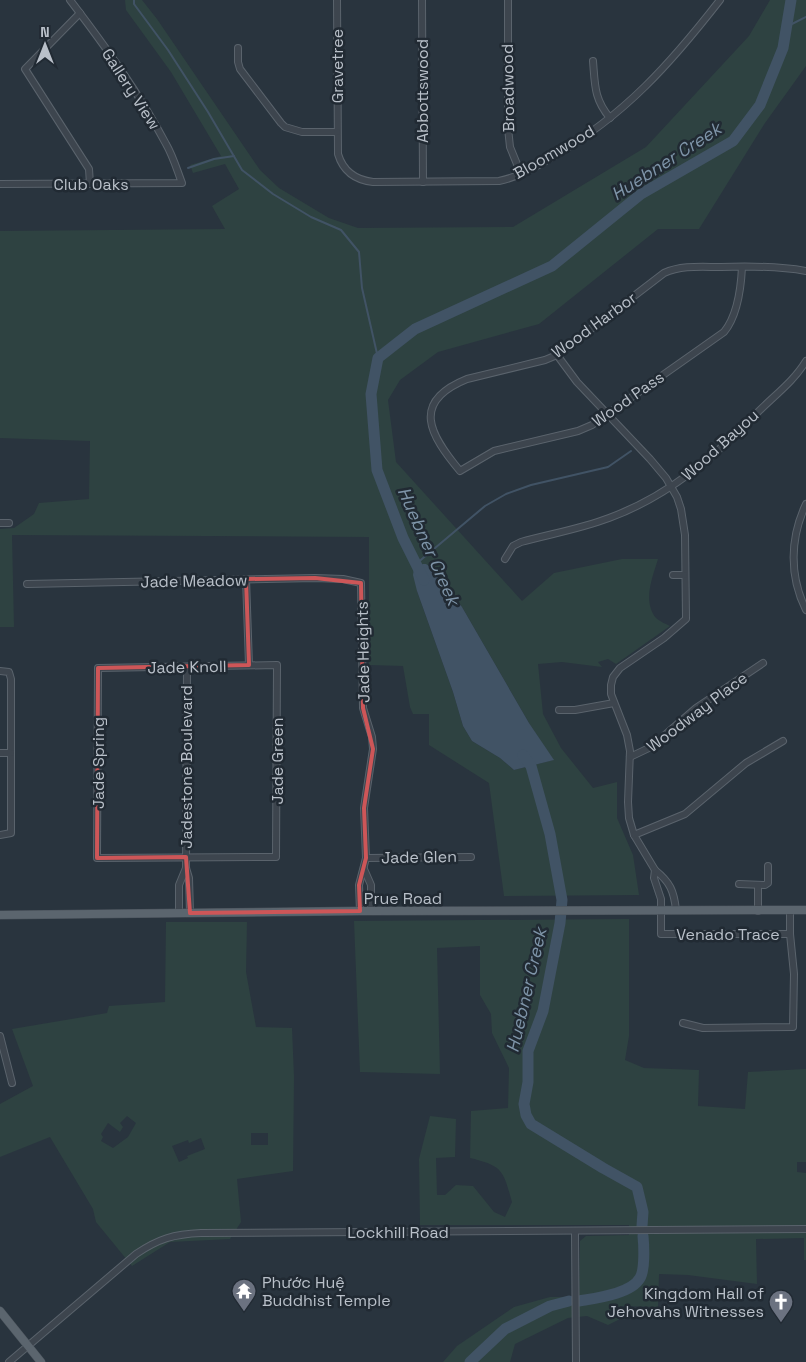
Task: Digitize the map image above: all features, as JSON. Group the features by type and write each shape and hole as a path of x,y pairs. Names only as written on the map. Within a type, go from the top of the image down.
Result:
{"main road":[{"name":"Prue Road","path":"0,915 360,911 806,910"},
{"path":"0,1311 42,1362"}],"street":[{"name":"Gallery View","path":"70,0 112,56 152,120 167,145 182,183"},
{"name":"Gravetree","path":"337,0 337,132"},
{"name":"Abbottswood","path":"422,0 423,182"},
{"name":"Broadwood","path":"508,0 508,128 510,146 521,174"},
{"name":"Bloomwood","path":"337,132 336,143 340,160 346,170 355,177 373,182 491,181 507,179 521,174 572,146 610,118 654,79 691,38 720,0"},
{"path":"80,14 25,69 89,169 90,184"},
{"path":"238,48 240,69 281,123 295,131 337,132"},
{"path":"593,61 595,90 599,102 610,118"},
{"name":"Club Oaks","path":"0,184 182,183"},
{"name":"Wood Pass","path":"460,471 494,451 578,431 592,425 724,332 734,314 742,266"},
{"name":"Wood Harbor","path":"460,471 436,439 432,424 431,410 436,399 451,386 466,379 545,360 556,355 664,273 682,267 787,267 806,271"},
{"path":"556,355 568,371 650,459 672,486 681,509 685,535 686,619 617,673 613,677 611,685 611,694 627,734 630,758 629,818 634,835 655,870 669,882 675,899 676,910"},
{"name":"Wood Bayou","path":"505,559 513,546 521,542 610,518 672,486 700,467 735,435 794,376 806,361"},
{"path":"806,504 797,527 793,563 797,586 806,610"},
{"path":"0,523 9,523"},
{"path":"674,575 684,575"},
{"name":"Jade Meadow","path":"27,584 315,578 343,579 361,583"},
{"path":"246,580 249,665"},
{"name":"Jade Heights","path":"360,911 360,877 366,858 364,808 373,749 372,737 363,708 361,583"},
{"name":"Woodway Place","path":"630,758 651,747 696,708 763,663"},
{"name":"Jade Knoll","path":"98,668 277,665"},
{"name":"Jade Green","path":"186,857 276,857 277,665"},
{"name":"Jadestone Boulevard","path":"187,666 186,868 189,878 190,913"},
{"name":"Jade Spring","path":"98,668 97,858 186,857"},
{"path":"0,671 9,672 11,678 11,833 0,835"},
{"path":"559,710 575,710 614,703"},
{"path":"634,835 686,814 746,762 783,741"},
{"path":"0,753 10,753"},
{"name":"Jade Glen","path":"366,858 471,857"},
{"path":"738,884 766,885 768,883 768,866"},
{"name":"Jadestone Boulevard","path":"179,913 179,890 186,868"},
{"name":"Jade Heights","path":"364,869 369,878 371,911"},
{"path":"655,870 654,878 661,910"},
{"path":"758,885 758,910"},
{"path":"658,890 670,886"},
{"path":"179,890 190,890"},
{"path":"359,890 371,890"},
{"name":"Venado Trace","path":"661,910 661,934 790,934"},
{"path":"683,1023 702,1028 793,1027 794,974 790,910"},
{"path":"0,1036 12,1083"},
{"name":"Lockhill Road","path":"9,1362 136,1254 159,1240 174,1236 211,1233 806,1230"},
{"path":"575,1232 576,1362"}],"highlighted area":[{"path":"315,578 361,583 363,708 373,749 364,808 366,858 359,885 360,911 190,913 186,857 97,858 98,668 249,665 246,579"}],"green space":[{"path":"125,0 142,0 260,170 279,188 329,218 358,228 513,227 646,147 749,36 770,0 806,0 806,66 765,123 699,229 658,229 539,324 438,352 400,380 388,400 396,462 522,601 554,573 622,559 658,559 651,581 650,604 656,618 670,626 616,664 608,659 598,662 602,667 562,662 538,664 543,714 561,748 593,788 617,782 617,818 633,855 639,895 504,896 489,783 429,745 429,714 413,714 410,707 403,666 369,665 369,537 12,535 14,627 0,627 0,529 14,528 34,514 39,503 89,499 90,441 0,438 0,231 225,229 212,206 239,189 225,164 193,173 190,165 221,156 171,72 126,10","holes":["432,568 462,607 529,723 553,760 514,770 500,758 472,741 463,726 453,692 417,591"]},
{"path":"629,919 629,1036 625,1060 644,1068 699,1070 698,1106 745,1109 748,1072 806,1069 806,1162 797,1162 797,1172 806,1173 806,1260 804,1260 804,1238 756,1239 757,1284 688,1275 659,1274 658,1307 620,1306 620,1319 608,1325 587,1316 568,1318 515,1344 510,1362 443,1362 457,1346 514,1307 550,1297 579,1297 580,1241 586,1236 629,1235 629,1225 420,1225 419,1159 430,1116 456,1119 455,1157 436,1158 437,1195 445,1195 456,1185 473,1186 494,1212 505,1217 512,1202 503,1176 495,1167 470,1158 471,1111 508,1108 509,1068 492,1033 491,1014 480,995 480,946 437,948 440,1074 360,1072 354,921"},
{"path":"166,922 247,922 246,972 256,1027 292,1028 294,1077 293,1171 237,1179 241,1222 230,1239 170,1242 132,1266 96,1222 93,1209 50,1137 0,1157 0,1104 33,1086 12,1029 107,1013 109,1006 165,1002","holes":["127,1116 136,1123 128,1137 113,1148 101,1141 103,1137 101,1134 108,1123 120,1132 123,1127 120,1123","251,1133 268,1133 268,1145 251,1145","201,1138 205,1149 187,1156 188,1158 179,1162 172,1146 188,1140 189,1143"]}],"water":[{"path":"423,564 432,568 462,607 529,723 554,760 514,770 500,758 472,741 463,726 453,692 417,591 413,575 414,568"}],"waterway":[{"path":"134,0 134,4 168,50 208,112 242,170 273,194 311,217 341,230 359,252 362,288 378,358"},
{"name":"Huebner Creek","path":"424,580 403,538 377,470 371,394 378,358 415,329 552,266 641,194 733,141 760,105 783,48 791,0"},
{"path":"786,27 806,17"},
{"path":"188,168 214,159 234,156"},
{"path":"416,564 485,506 506,494 531,485 608,467 631,451"},
{"name":"Huebner Creek","path":"523,755 531,766 550,834 562,900 560,923 543,1011 528,1051 528,1082 524,1104 526,1115 531,1124 637,1187 643,1212 642,1226"},
{"name":"Huebner Creek","path":"579,1301 621,1292 629,1288 640,1278 643,1269 643,1236"},
{"name":"Huebner Creek","path":"470,1362 505,1329 550,1306 569,1301"}],"place":[{"name":"Phước Huệ Buddhist Temple","path":"244,1312"},
{"name":"Kingdom Hall of Jehovahs Witnesses","path":"781,1323"}]}
